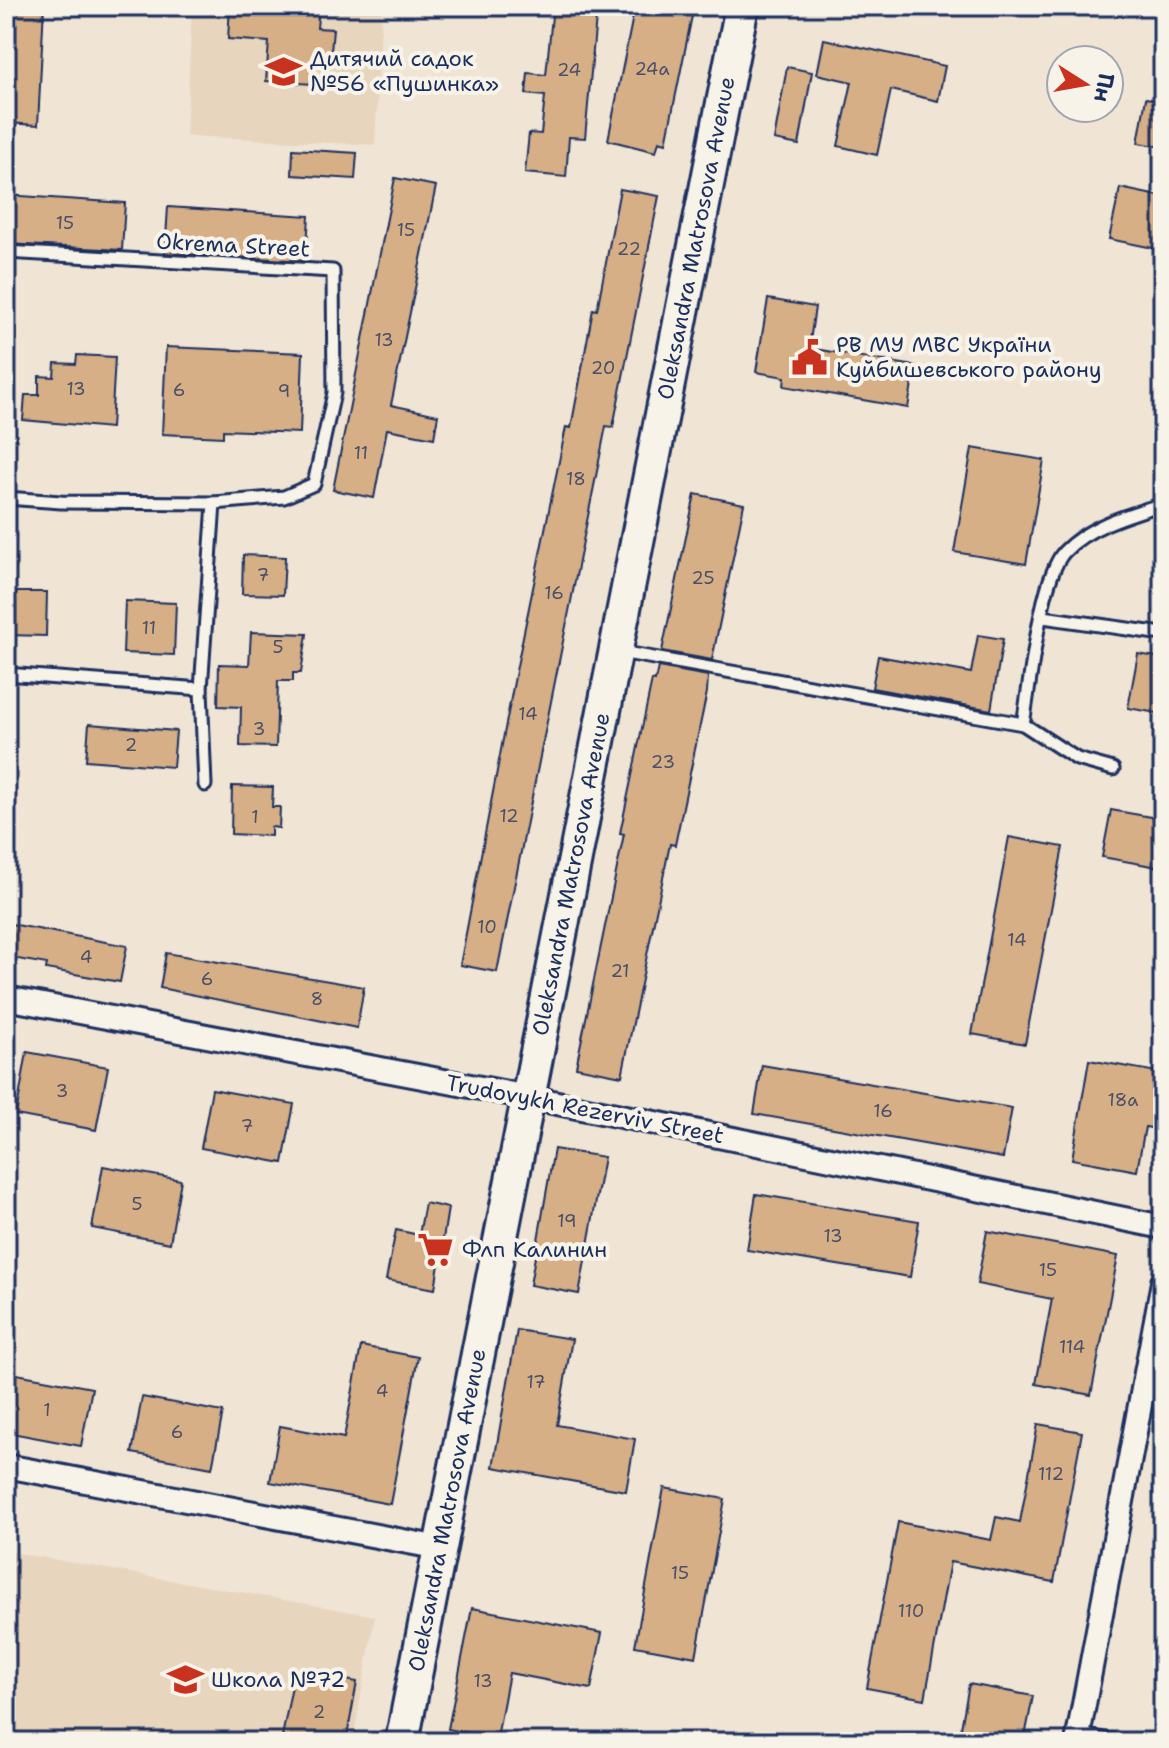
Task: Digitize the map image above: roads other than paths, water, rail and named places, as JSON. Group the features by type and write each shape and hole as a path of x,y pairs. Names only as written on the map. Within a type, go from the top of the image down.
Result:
{"main road":[{"name":"Oleksandra Matrosova Avenue","path":"402,1742 742,6"}],"street":[{"name":"Trudovykh Rezerviv Street","path":"6,998 528,1097 1163,1227"},
{"path":"1078,1738 1163,1282"},
{"path":"6,1466 440,1548"}],"lane":[{"name":"Okrema Street","path":"6,252 333,271 334,393 314,484 284,497 214,503 61,502 6,498"},
{"path":"205,785 201,689 214,503"},
{"path":"1023,724 1052,574 1062,554 1076,541 1115,521 1163,504"},
{"path":"1043,617 1163,634"},
{"path":"615,651 1023,724 1077,759 1113,769"},
{"path":"6,674 201,689"},
{"path":"1078,1738 1120,1742"}],"place":[{"name":"Дитячий садок №56 «Пушинка»","path":"284,71"},
{"name":"РВ МУ МВС України Куйбишевського району","path":"810,357"},
{"name":"Флп Калинин","path":"436,1249"},
{"name":"Школа №72","path":"185,1679"}]}
